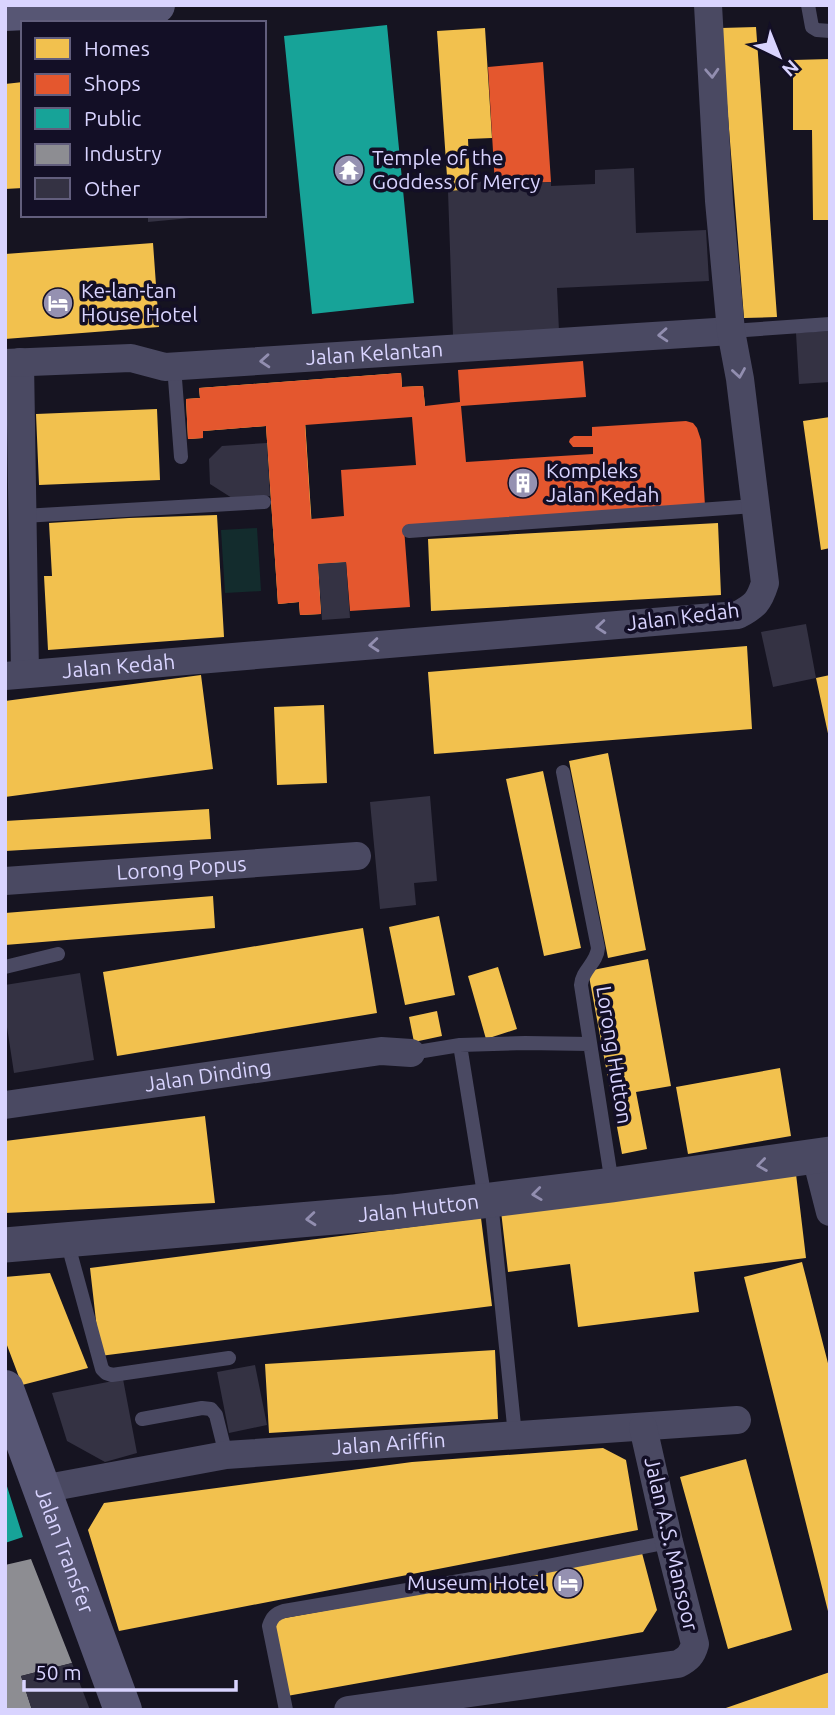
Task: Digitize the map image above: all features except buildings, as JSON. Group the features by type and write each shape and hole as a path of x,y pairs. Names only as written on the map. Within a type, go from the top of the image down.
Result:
{"main road":[{"path":"5,12 156,5"},
{"name":"Jalan Transfer","path":"5,1390 22,1452 42,1489 123,1710"}],"street":[{"name":"Jalan Kedah","path":"15,675 738,615 753,608 765,583 740,379 731,331 719,201 709,5"},
{"name":"Jalan Kelantan","path":"15,675 23,516 13,363 131,358 165,367 731,331"},
{"name":"Lorong Popus","path":"5,881 357,856"},
{"name":"Jalan Dinding","path":"5,1105 381,1051 411,1053"},
{"name":"Jalan Hutton","path":"5,1245 393,1212 823,1156"},
{"path":"823,1156 830,1212"},
{"name":"Jalan Ariffin","path":"42,1489 226,1455 737,1420"},
{"name":"Jalan A.S. Mansoor","path":"348,1710 682,1662 693,1653 695,1644 643,1427"}],"lane":[{"path":"808,5 812,26 817,30 830,31"},
{"path":"731,331 830,324"},
{"path":"174,366 181,457"},
{"path":"23,516 264,502"},
{"path":"409,531 754,506"},
{"name":"Lorong Hutton","path":"563,772 598,948 596,958 581,979 612,1185"},
{"path":"5,967 58,954"},
{"path":"411,1053 460,1045 525,1042 590,1044"},
{"path":"460,1045 488,1200 515,1435"},
{"path":"67,1240 102,1369 106,1373 112,1375 229,1358"},
{"path":"142,1419 202,1408 211,1409 216,1415 226,1455"},
{"path":"286,1710 269,1626 271,1618 276,1614 297,1608 542,1567 669,1542"}],"green space":[{"path":"257,528 261,591 225,593 221,530"}],"place":[{"name":"Temple of the Goddess of Mercy","path":"349,170"},
{"name":"Ke-lan-tan House Hotel","path":"58,303"},
{"name":"Kompleks Jalan Kedah","path":"523,483"},
{"name":"Museum Hotel","path":"568,1583"}]}
